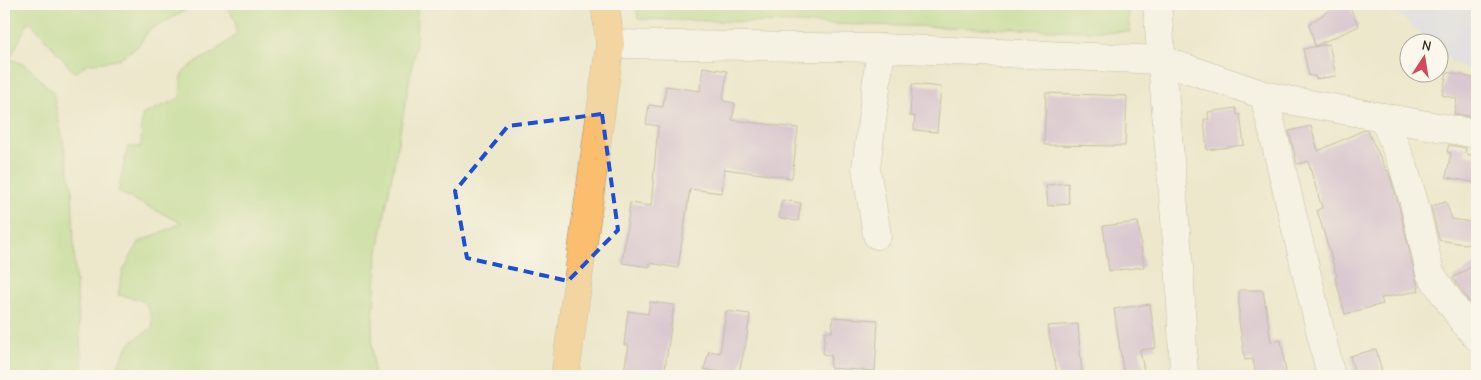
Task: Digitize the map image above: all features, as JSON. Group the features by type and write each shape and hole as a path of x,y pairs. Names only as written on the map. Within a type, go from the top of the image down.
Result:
{"main road":[{"path":"565,376 610,44 605,4"}],"street":[{"path":"1157,4 1180,279 1184,376"},
{"path":"610,44 881,48 1162,60 1264,95 1477,134"},
{"path":"877,235 866,168 881,48"},
{"path":"1264,95 1330,376"},
{"path":"1383,116 1403,165 1414,202 1430,273 1463,321 1477,337"}],"highlighted area":[{"path":"602,114 618,230 568,281 467,258 455,191 508,126"}],"shaded area":[{"path":"1387,4 1477,4 1477,72 1452,62 1448,58 1448,32 1419,32"}],"green space":[{"path":"4,4 192,4 181,13 149,30 138,46 117,60 87,64 75,73 29,20 10,59 26,65 53,92 72,186 75,272 83,376 4,376"},
{"path":"220,4 417,4 416,44 377,257 372,339 374,376 112,376 129,344 153,327 149,311 144,302 118,295 123,271 139,242 182,223 118,192 128,147 141,147 142,115 180,98 182,73 196,62 215,52 236,35 236,21 225,5"},
{"path":"636,4 1127,4 1130,32 638,19"}],"building":[{"path":"1338,4 1348,4 1359,26 1315,46 1309,24"},
{"path":"1329,44 1336,76 1316,79 1315,76 1309,76 1303,49"},
{"path":"703,67 727,71 723,101 735,103 732,120 798,128 792,178 724,169 722,193 690,189 678,268 650,263 650,267 622,263 630,203 651,206 658,126 646,124 649,105 663,107 666,86 700,91"},
{"path":"1448,72 1477,79 1477,109 1474,108 1472,117 1454,114 1457,99 1442,95 1445,82 1448,82"},
{"path":"912,84 941,87 937,132 914,130 915,116 910,116"},
{"path":"1046,93 1127,96 1125,146 1044,145"},
{"path":"1236,108 1237,115 1240,114 1244,145 1207,150 1204,119 1209,119 1208,112"},
{"path":"1311,126 1318,151 1367,130 1388,170 1399,206 1419,291 1381,298 1383,304 1345,314 1335,277 1337,276 1317,210 1322,208 1308,161 1297,164 1289,131"},
{"path":"1449,145 1466,148 1465,154 1477,156 1477,183 1446,177 1451,153 1447,152"},
{"path":"1068,183 1069,204 1048,206 1046,185"},
{"path":"782,200 801,203 798,221 779,218"},
{"path":"1446,202 1452,219 1477,223 1477,246 1439,240 1431,206"},
{"path":"1138,222 1144,267 1109,271 1103,226"},
{"path":"1477,263 1477,314 1453,278"},
{"path":"1239,290 1263,290 1271,342 1281,340 1286,373 1256,376 1253,359 1245,360 1239,321"},
{"path":"650,302 674,305 664,376 623,376 629,345 624,345 628,311 648,314"},
{"path":"1150,304 1156,348 1140,350 1145,376 1124,376 1114,309"},
{"path":"726,311 750,314 746,343 738,376 704,369 709,351 720,353"},
{"path":"833,317 878,320 875,371 830,368 831,355 823,354 825,331 832,332"},
{"path":"1078,324 1082,376 1058,376 1047,326"},
{"path":"1376,349 1383,376 1355,376 1350,356"}]}
